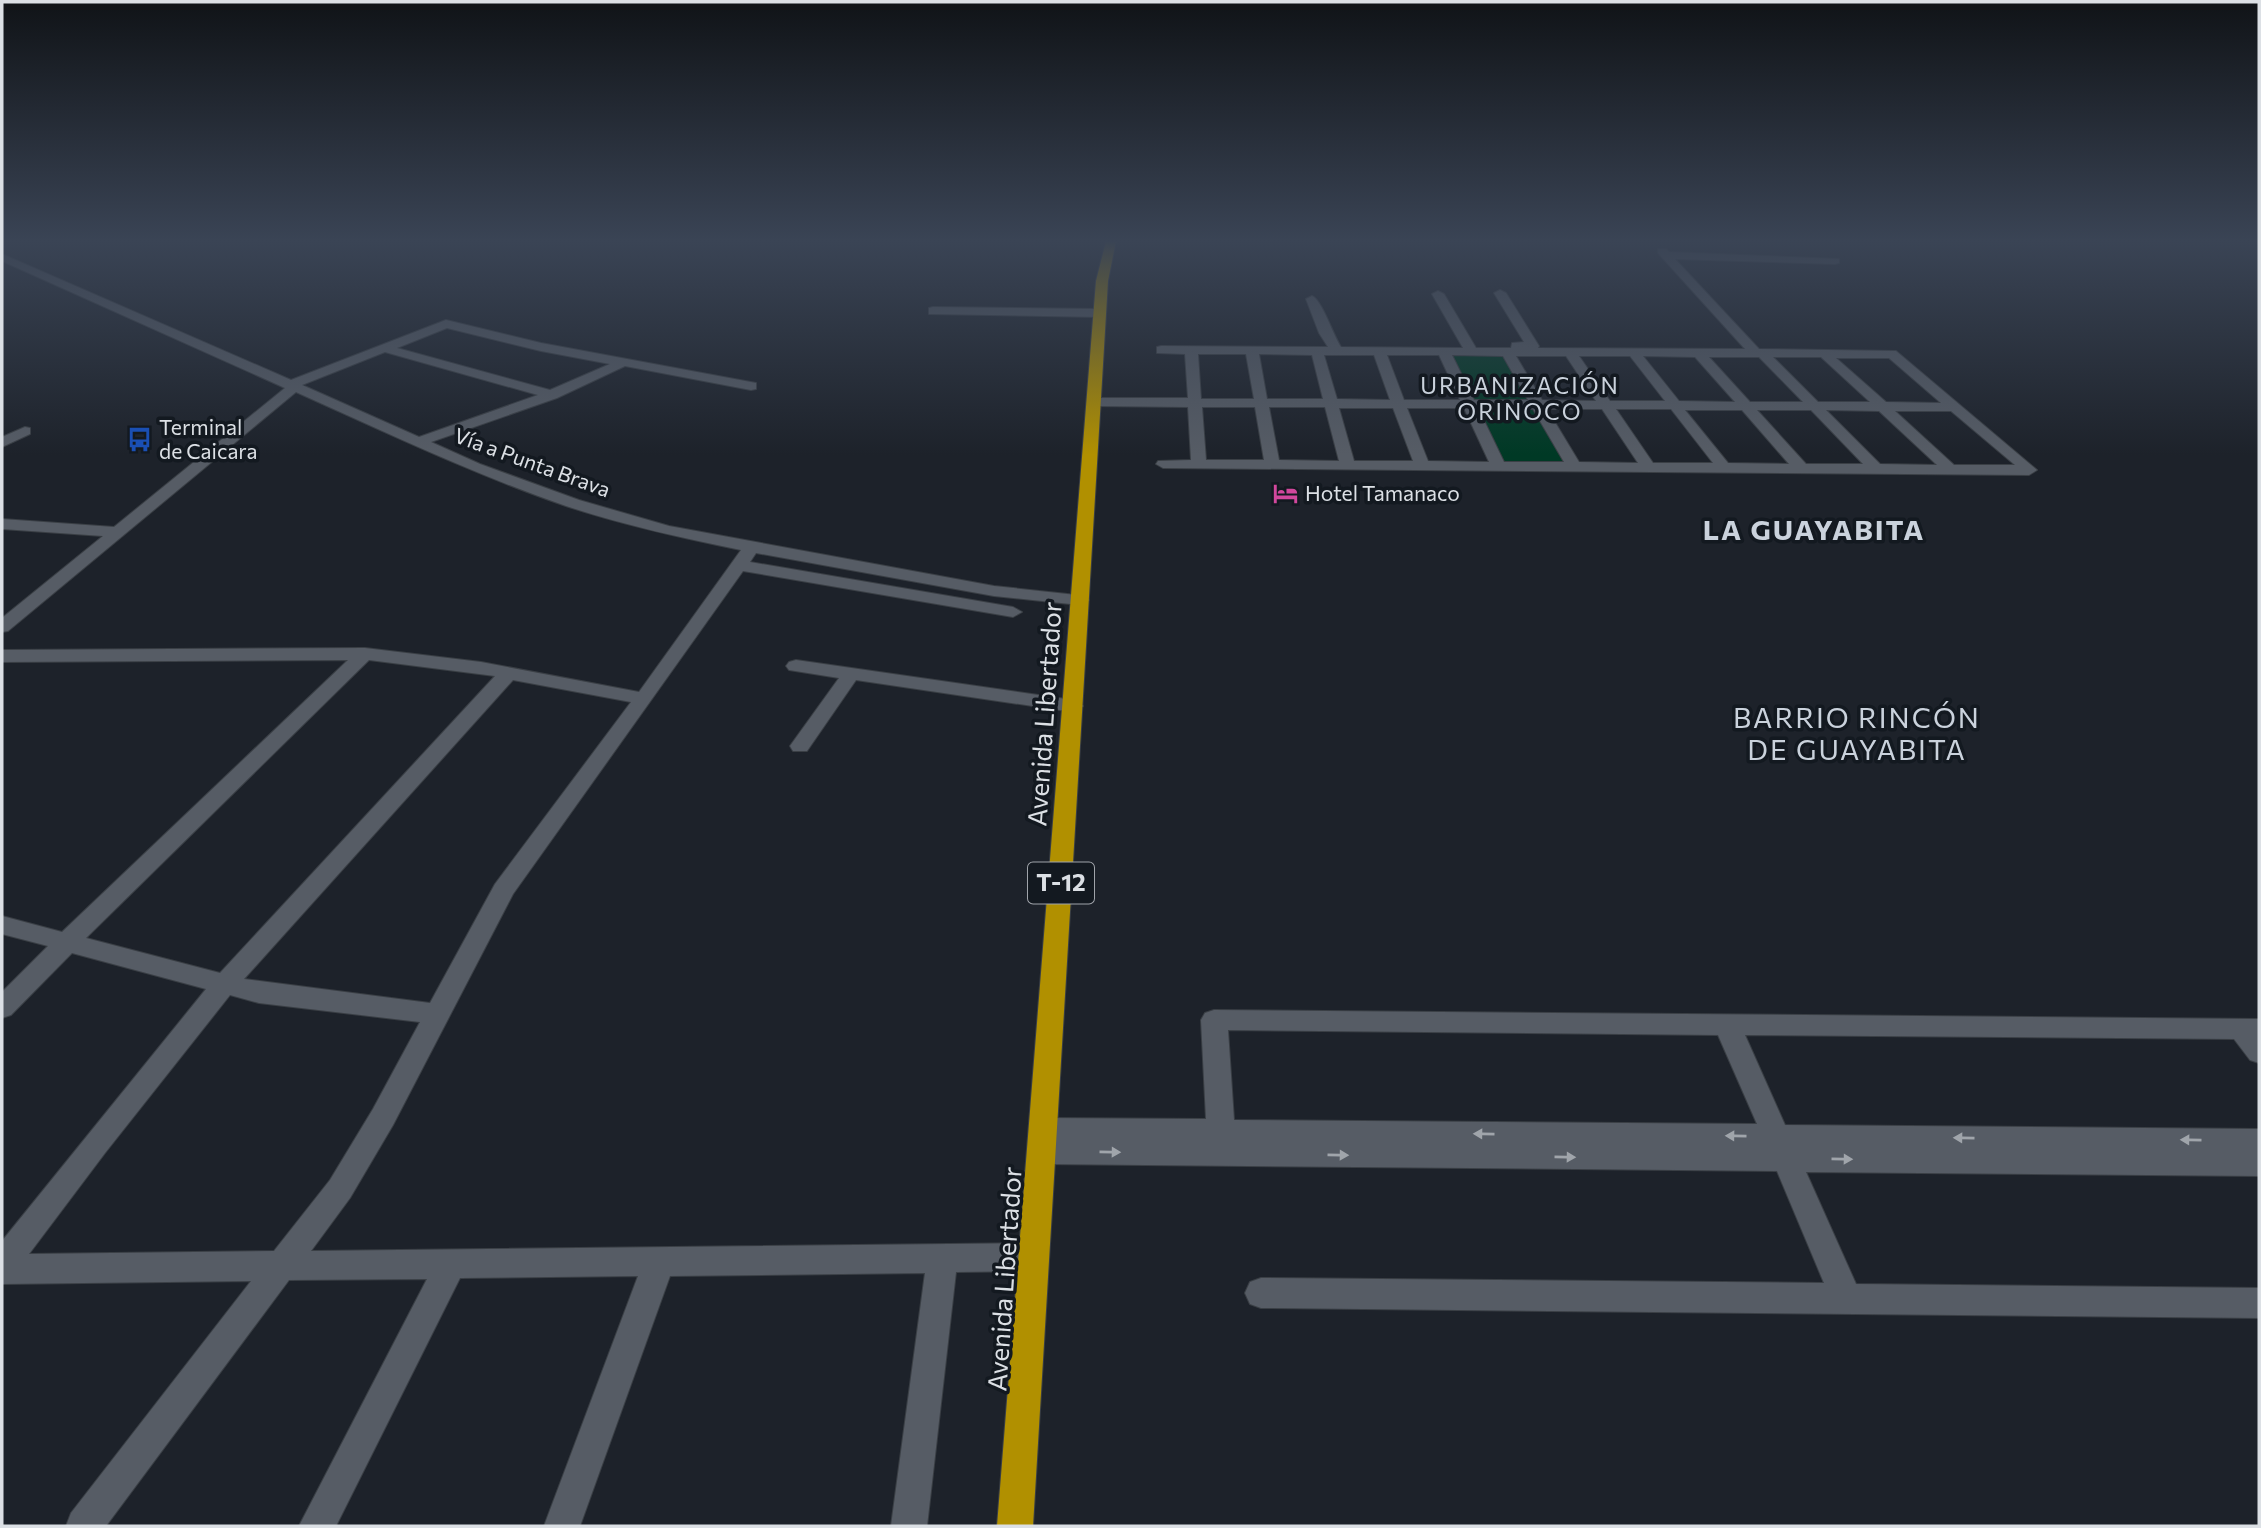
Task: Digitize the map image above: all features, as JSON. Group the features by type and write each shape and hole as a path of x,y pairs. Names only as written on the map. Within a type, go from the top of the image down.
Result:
{"highway":[{"name":"Avenida Libertador","path":"1014,1526 1100,313"}],"street":[{"name":"Vía a Punta Brava","path":"127,312 418,442 536,491 745,556 994,591 1080,600"},
{"path":"1042,312 1100,313"},
{"path":"1317,312 1325,333 1337,351"},
{"path":"1449,312 1470,349"},
{"path":"1161,350 1444,352 1533,346 1512,312"},
{"path":"1720,312 1876,469"},
{"path":"2,627 293,386 446,324 513,341 751,386"},
{"path":"384,348 552,395"},
{"path":"1163,464 2029,470 1892,354 1507,352 1470,349"},
{"path":"1191,350 1199,464"},
{"path":"1252,351 1272,465"},
{"path":"1317,351 1348,466"},
{"path":"1379,351 1422,466"},
{"path":"1444,352 1499,467"},
{"path":"1507,352 1574,467"},
{"path":"1570,352 1648,467"},
{"path":"1634,353 1724,468"},
{"path":"1699,353 1801,468"},
{"path":"1825,354 1951,470"},
{"path":"418,442 552,395 622,363"},
{"path":"1094,402 1955,407"},
{"path":"2,443 25,431"},
{"path":"2,524 117,532"},
{"path":"84,1526 340,1189 383,1117 503,890 644,699 745,556 1013,612"},
{"path":"2,656 365,654 509,673 644,699"},
{"path":"2,1008 365,654"},
{"path":"796,666 1073,706"},
{"path":"2,1267 95,1143 224,985 509,673"},
{"path":"800,746 852,673"},
{"path":"2,925 224,985 285,997 437,1014"},
{"path":"1221,1142 1214,1020 2250,1029 2259,1052"},
{"path":"1727,1024 1847,1299"},
{"path":"1043,1141 1781,1148 2259,1163"},
{"path":"1781,1148 2259,1141"},
{"path":"2,1267 1034,1257"},
{"path":"909,1526 942,1259"},
{"path":"562,1526 659,1262"},
{"path":"317,1526 451,1264"},
{"path":"1261,1293 2259,1303"}],"green space":[{"path":"1450,354 1504,354 1531,403 1474,402"},
{"path":"1476,407 1534,407 1567,464 1504,464"}],"place":[{"name":"Terminal de Caicara","path":"139,440"},
{"name":"Hotel Tamanaco","path":"1285,494"}],"district":[{"name":"URBANIZACIÓN ORINOCO","path":"1520,399"},
{"name":"LA GUAYABITA","path":"1814,530"},
{"name":"BARRIO RINCÓN DE GUAYABITA","path":"1857,734"}]}
